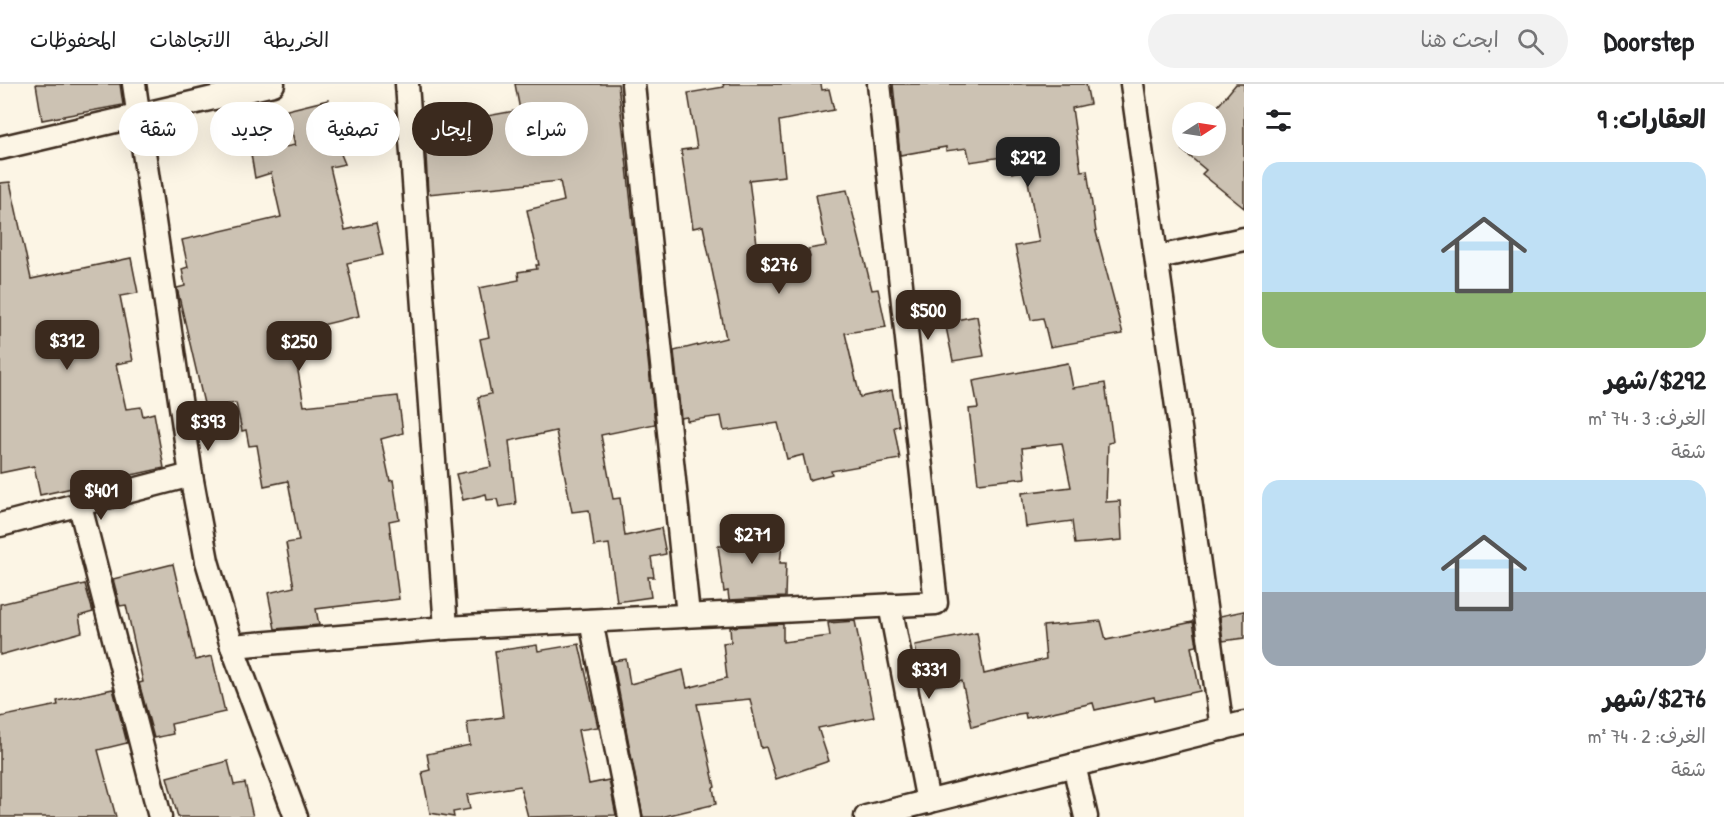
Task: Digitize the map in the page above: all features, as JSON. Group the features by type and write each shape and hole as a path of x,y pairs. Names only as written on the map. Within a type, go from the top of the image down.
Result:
{"street":[{"path":"134,84 136,102"},
{"path":"197,102 273,84"},
{"path":"407,84 446,628"},
{"path":"633,84 688,615"},
{"path":"232,646 446,628 936,603 879,84"},
{"path":"866,817 1233,726 1132,84"},
{"path":"0,148 119,120"},
{"path":"144,156 191,475 207,561 232,646 296,817"},
{"path":"1158,257 1244,239"},
{"path":"0,525 80,506 191,475"},
{"path":"80,506 160,817"},
{"path":"890,605 928,802"},
{"path":"591,621 630,817"},
{"path":"1074,765 1086,817"}],"building":[{"path":"36,84 120,84 123,102 119,102 119,106 42,120"},
{"path":"515,84 618,84 655,424 601,435 613,499 620,498 625,536 661,528 666,554 651,557 654,577 648,577 651,597 617,602 609,544 594,546 589,510 572,512 556,431 509,441 516,504 499,507 497,499 487,500 486,494 463,500 456,474 491,467 478,397 491,394 480,339 489,337 479,288 519,280 518,272 537,269 536,265 539,265 527,210 564,201 560,181 428,194 426,156 493,156 493,115 505,113 505,156 588,156 588,102 518,102"},
{"path":"723,84 821,84 822,90 829,89 834,110 779,121 785,176 749,180 760,268 810,257 808,249 826,246 816,195 847,190 872,290 878,289 886,327 845,333 860,397 892,390 899,426 894,427 900,459 831,471 832,474 809,480 803,455 787,459 778,423 724,431 721,416 687,421 687,417 681,418 674,351 726,338 703,226 693,228 681,150 697,148 688,93 724,87"},
{"path":"893,84 1086,84 1090,104 1072,108 1081,171 1087,170 1096,232 1123,334 1050,347 1043,318 1031,320 1015,246 1039,242 1026,170 1012,173 1008,156 970,162 967,148 946,151 946,147 900,155"},
{"path":"1236,84 1244,84 1244,208 1202,174 1206,170 1189,156 1226,156 1226,102 1221,102"},
{"path":"306,105 306,156 342,156 345,164 330,167 345,230 376,223 383,255 347,263 359,316 293,332 304,406 398,396 403,433 381,439 390,481 393,480 399,519 389,521 399,599 316,609 319,625 275,629 268,593 294,587 286,543 299,541 288,481 264,486 257,445 249,446 246,430 242,431 236,403 205,408 177,288 185,286 182,269 188,267 182,240 281,217 271,173 255,178 251,156 294,156 294,108"},
{"path":"10,182 31,279 131,258 138,293 120,296 133,361 116,364 126,409 141,407 143,416 154,413 164,468 40,495 34,466 0,473 0,183"},
{"path":"977,316 984,356 953,361 945,322"},
{"path":"1068,363 1073,388 1105,383 1113,442 1108,443 1106,502 1120,501 1122,540 1075,544 1072,521 1026,527 1022,493 1071,487 1062,443 1022,448 1025,478 978,483 969,409 978,408 973,381"},
{"path":"723,528 783,536 780,563 786,563 785,597 729,600 728,591 724,592 718,546 723,546"},
{"path":"173,564 195,660 212,656 225,712 171,724 173,734 154,738 139,683 143,682 126,605 120,606 113,579"},
{"path":"85,584 93,612 79,616 82,632 0,655 0,604"},
{"path":"1244,611 1244,638 1223,641 1220,616"},
{"path":"855,621 874,717 818,728 829,761 776,779 766,747 761,748 750,699 697,704 715,787 713,788 716,804 661,817 643,817 613,661 626,659 630,684 683,670 687,688 727,678 723,643 731,642 730,627 783,624 783,642 830,636 828,623"},
{"path":"1101,621 1106,640 1193,622 1197,646 1191,647 1200,691 1155,701 1154,697 1095,710 1093,703 1026,718 1025,713 1018,714 972,727 962,681 934,686 933,681 922,684 915,645 977,633 984,674 1046,659 1043,626"},
{"path":"579,644 598,727 578,730 589,784 609,780 616,815 528,817 520,786 467,795 470,809 453,812 454,817 430,813 422,772 430,770 427,754 470,745 467,722 503,717 495,651 537,645 538,651"},
{"path":"113,689 127,743 98,750 116,817 0,817 0,717 58,705 57,701"},
{"path":"228,761 234,785 245,783 253,817 178,817 167,777"}]}
